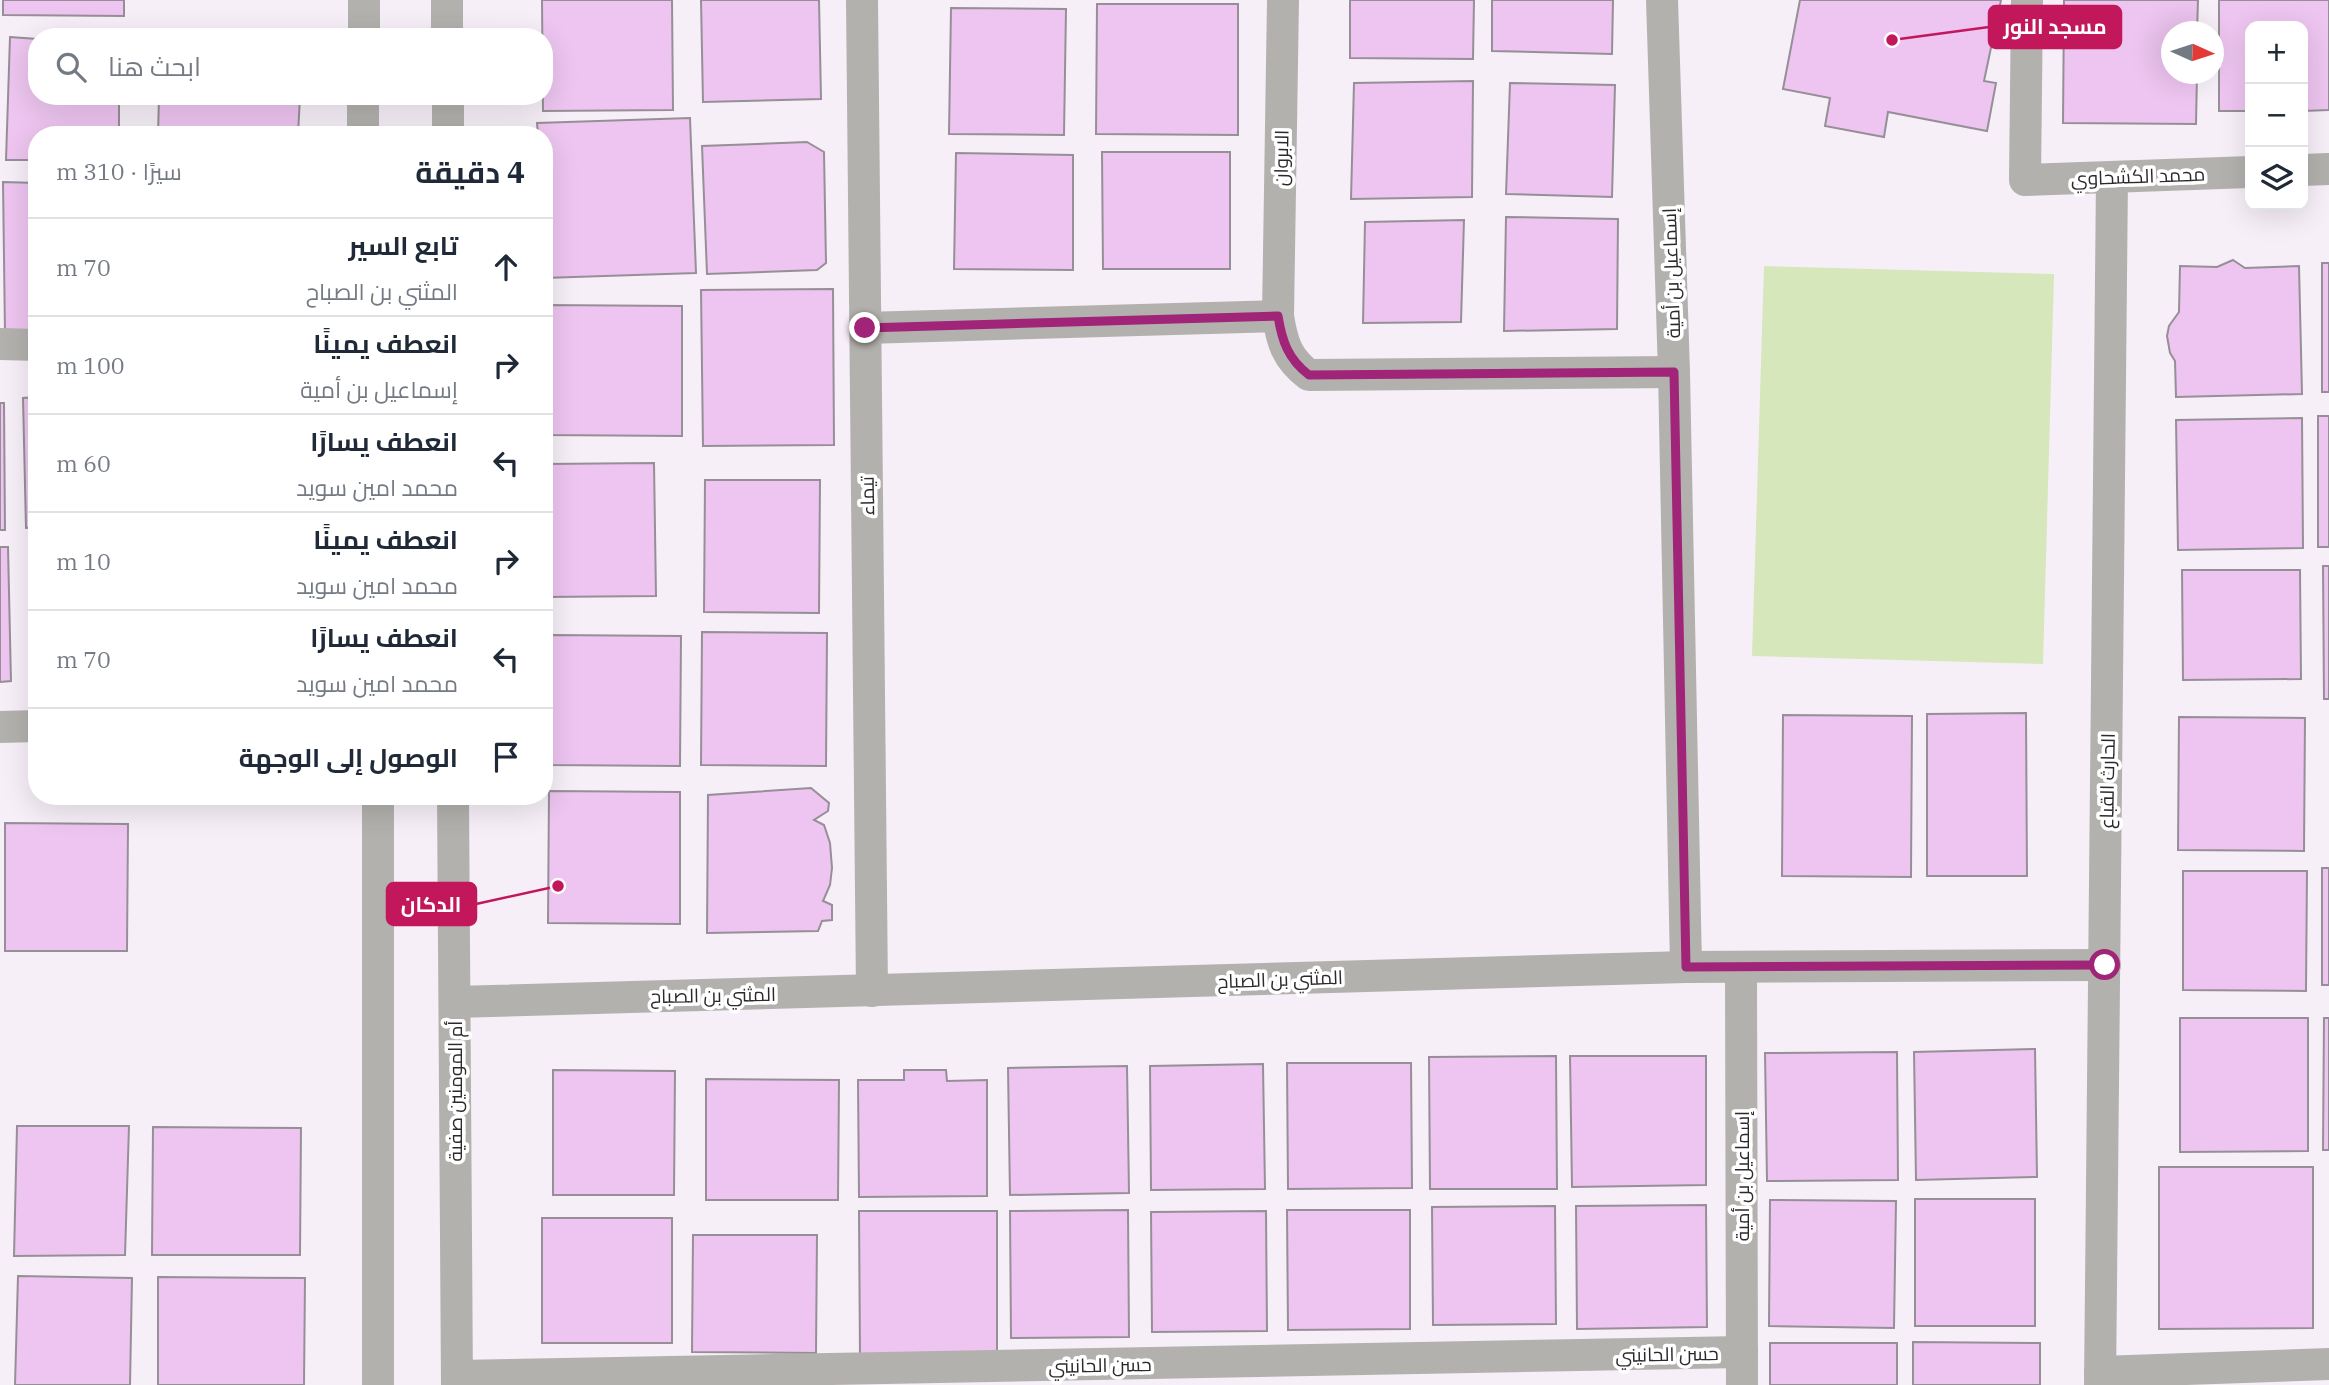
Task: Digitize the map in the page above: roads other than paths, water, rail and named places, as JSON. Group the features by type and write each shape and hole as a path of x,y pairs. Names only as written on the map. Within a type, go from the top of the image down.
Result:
{"street":[{"path":"364,0 364,28"},
{"path":"447,0 447,28"},
{"name":"تيماء","path":"862,0 872,991"},
{"name":"الابروان","path":"1283,0 1278,316 1281,337 1295,365 1309,375 1674,372"},
{"name":"إسماعيل بن أمية","path":"1662,0 1674,372 1686,967"},
{"name":"محمد الكشحاوي","path":"2026,0 2025,180 2245,172"},
{"path":"363,105 363,126"},
{"path":"448,105 448,126"},
{"path":"2308,170 2329,169"},
{"name":"الحارث القباع","path":"2100,1379 2112,178"},
{"path":"865,328 1278,316"},
{"path":"0,344 28,345"},
{"path":"0,727 28,726"},
{"path":"378,805 378,1385"},
{"name":"أم المومنين صفية","path":"453,805 457,1381"},
{"name":"المثني بن الصباح","path":"454,1002 1686,967 2105,965"},
{"name":"إسماعيل بن أمية","path":"1741,968 1742,1385"},
{"name":"حسن الحانيني","path":"457,1381 1254,1373 1742,1352"},
{"path":"2100,1379 2329,1364"}],"place":[{"name":"مسجد النور","path":"1892,40"},
{"name":"الدكان","path":"558,886"}]}
